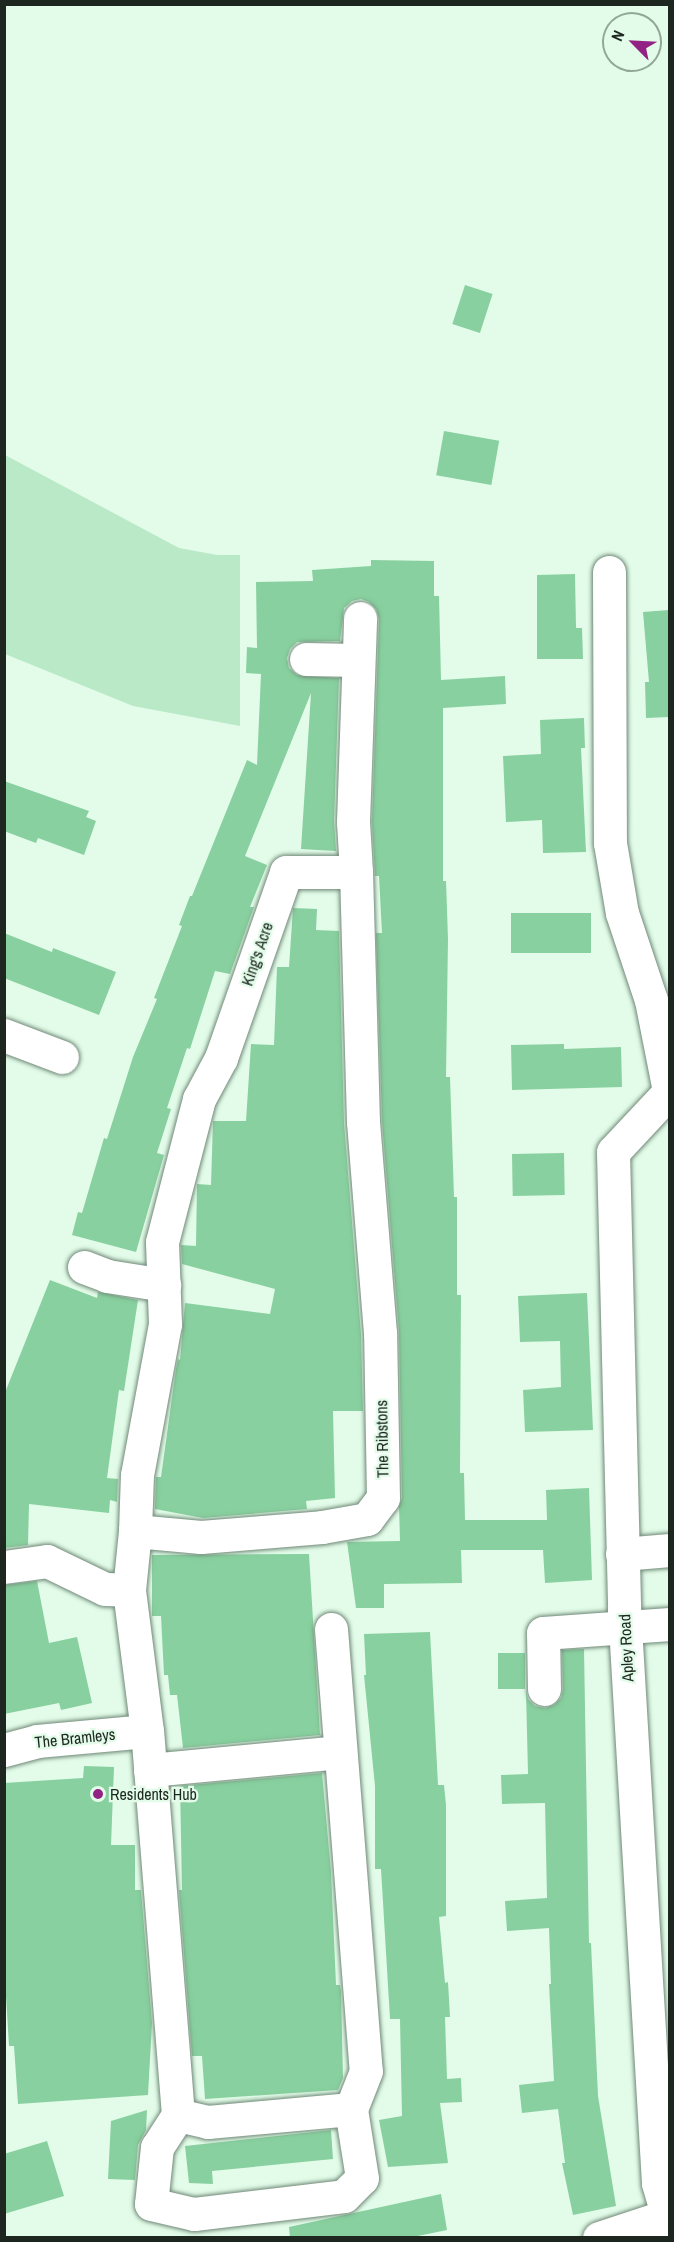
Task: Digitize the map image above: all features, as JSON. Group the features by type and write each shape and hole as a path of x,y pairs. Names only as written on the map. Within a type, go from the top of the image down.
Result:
{"street":[{"path":"609,572 610,843 622,913 651,1000 669,1091"},
{"path":"356,872 353,822 360,618"},
{"path":"306,659 358,660"},
{"name":"King's Acre","path":"164,1285 162,1242 200,1099 221,1058 286,872 356,872"},
{"name":"The Ribstons","path":"135,1531 201,1537 322,1527 367,1519 383,1498 380,1333 363,1122 356,872"},
{"path":"4,1035 62,1057"},
{"name":"Apley Road","path":"668,2220 658,2183 657,1982 625,1626 613,1152 669,1091"},
{"path":"84,1267 107,1276 164,1285 165,1324 137,1475 135,1531 129,1590 147,1731 178,2115 157,2147 151,2204 194,2214 344,2196 362,2178 351,2109 366,2071 331,1629"},
{"path":"622,1554 669,1550"},
{"path":"4,1567 46,1561 105,1589 129,1590"},
{"path":"544,1689 543,1633 669,1624"},
{"name":"The Bramleys","path":"4,1750 37,1741 147,1731"},
{"path":"150,1770 340,1752"},
{"path":"178,2115 208,2122 351,2109"},
{"path":"599,2238 668,2220"}],"green space":[{"path":"5,455 179,548 217,555 240,555 240,726 133,706 5,654"}],"building":[{"path":"465,285 493,294 480,333 452,324"},
{"path":"444,431 499,441 491,485 436,475"},
{"path":"371,560 434,561 434,596 439,596 441,680 505,676 506,704 443,708 443,881 446,881 448,939 446,1077 450,1077 454,1197 457,1197 457,1295 461,1295 460,1473 464,1473 465,1520 547,1520 546,1490 589,1488 592,1580 545,1583 543,1550 461,1550 462,1583 384,1584 384,1608 356,1608 347,1542 400,1541 399,1506 402,1498 399,1332 382,1121 376,933 382,933 379,876 375,876 372,822 379,619 376,609 369,602 361,599 352,601 344,608 340,641 297,642 290,649 287,658 289,668 297,675 339,678 334,821 336,851 301,849 311,693 245,856 267,865 250,907 254,907 230,974 215,971 190,1049 187,1048 167,1108 171,1109 157,1153 164,1155 136,1252 72,1235 78,1212 82,1213 104,1138 107,1139 133,1057 157,999 154,998 182,926 179,925 190,896 192,896 247,760 257,765 261,674 246,673 247,647 257,648 256,582 313,581 312,570 371,566"},
{"path":"575,574 576,628 582,628 583,659 537,659 537,575"},
{"path":"669,610 669,717 646,718 645,682 649,682 643,612"},
{"path":"584,718 585,748 581,748 586,852 543,853 542,820 506,822 503,756 541,754 540,720"},
{"path":"4,781 89,811 86,817 96,821 84,855 38,838 36,843 4,831"},
{"path":"293,908 317,909 316,930 339,931 344,1123 361,1334 363,1411 333,1411 335,1498 306,1501 307,1509 203,1518 155,1509 156,1477 161,1477 176,1369 178,1359 180,1360 185,1303 270,1314 275,1289 182,1264 181,1245 196,1246 197,1184 211,1185 213,1121 246,1121 251,1044 274,1045 277,967 289,967"},
{"path":"511,913 591,913 591,953 511,953"},
{"path":"4,933 52,952 53,948 116,972 99,1015 4,978"},
{"path":"564,1044 564,1049 621,1047 622,1087 512,1090 511,1045"},
{"path":"564,1153 565,1195 513,1196 512,1154"},
{"path":"50,1280 97,1298 98,1292 138,1300 124,1391 119,1390 107,1478 118,1479 117,1502 110,1500 109,1513 29,1504 28,1545 4,1548 4,1395"},
{"path":"587,1293 593,1430 525,1432 523,1390 561,1387 560,1341 520,1342 518,1296"},
{"path":"309,1554 320,1735 183,1748 177,1695 170,1695 168,1675 164,1675 161,1616 152,1616 152,1555"},
{"path":"37,1581 49,1643 77,1637 92,1703 61,1710 59,1703 4,1714 4,1585"},
{"path":"430,1632 438,1785 444,1785 446,1805 446,1916 439,1917 445,1983 448,1982 450,2017 445,2017 447,2079 461,2078 462,2102 440,2103 448,2163 388,2167 379,2120 402,2116 400,2019 390,2019 381,1869 375,1869 375,1786 364,1675 366,1675 364,1634"},
{"path":"584,1649 589,1943 591,1943 598,2096 616,2206 573,2215 562,2163 565,2163 558,2109 522,2113 519,2085 554,2081 549,1984 551,1984 549,1928 507,1931 505,1901 547,1898 545,1803 502,1804 501,1775 528,1774 526,1691 528,1699 535,1706 545,1708 554,1705 561,1698 563,1689 562,1650"},
{"path":"498,1653 525,1653 525,1689 498,1689"},
{"path":"84,1766 114,1767 111,1845 135,1845 135,1890 141,1890 152,2023 148,2095 18,2104 14,2046 9,2046 4,1963 4,1783 83,1778"},
{"path":"322,1773 331,1872 336,1985 340,1985 341,1991 343,2078 338,2090 205,2099 202,2056 192,2056 179,1890 182,1890 180,1786"},
{"path":"147,2110 146,2130 138,2145 135,2180 108,2179 111,2121"},
{"path":"331,2130 333,2159 212,2171 213,2184 189,2183 185,2146"},
{"path":"47,2141 64,2196 4,2214 4,2154"},
{"path":"441,2194 447,2230 408,2238 290,2238 289,2227"}],"place":[{"name":"Residents Hub","path":"98,1794"}]}
